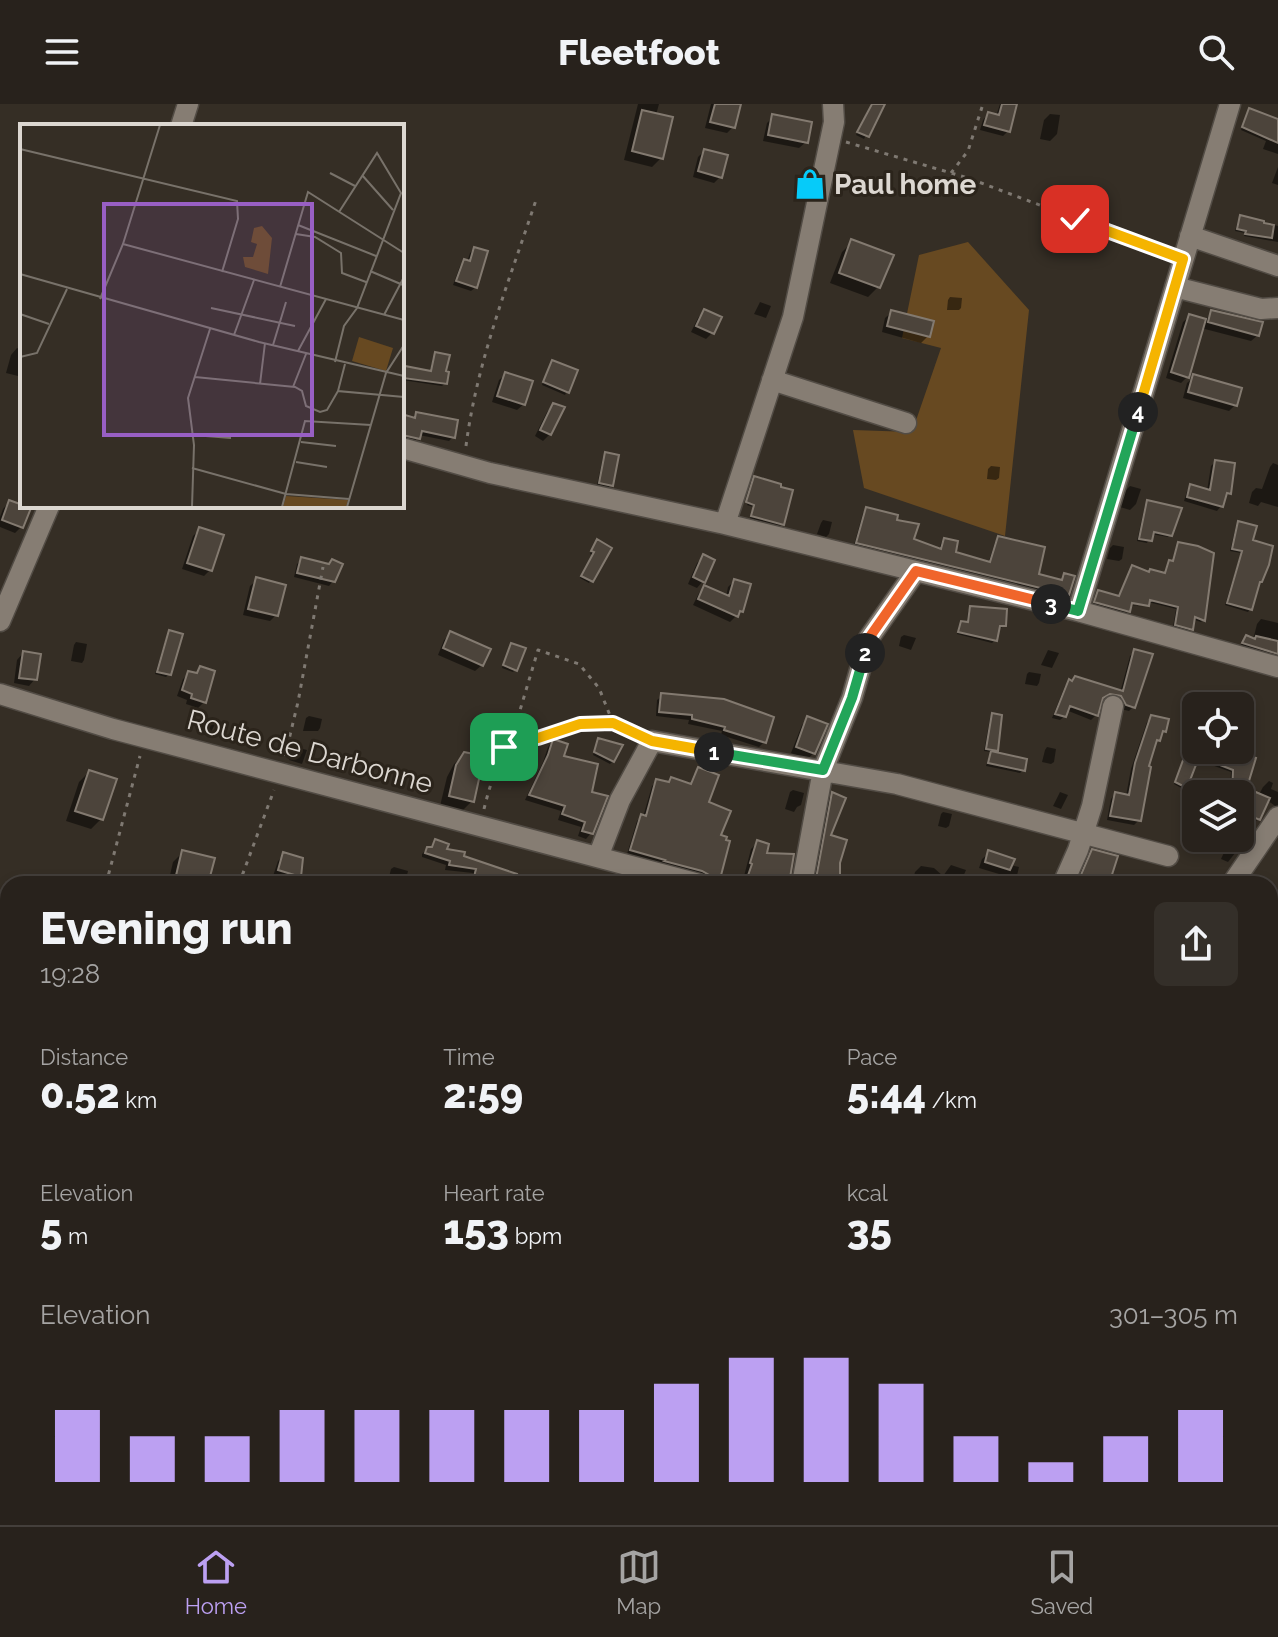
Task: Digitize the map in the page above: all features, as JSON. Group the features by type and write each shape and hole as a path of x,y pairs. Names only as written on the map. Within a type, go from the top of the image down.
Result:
{"street":[{"path":"182,124 188,104"},
{"path":"725,524 793,317 831,137 833,104"},
{"path":"1078,611 1230,104"},
{"path":"1190,236 1278,266"},
{"path":"1175,287 1261,309 1278,308"},
{"path":"772,380 906,423"},
{"path":"404,449 490,473 725,524 1078,611 1278,667"},
{"path":"0,621 48,508"},
{"path":"803,876 823,770 852,698 869,638 916,571"},
{"name":"Route de Darbonne","path":"0,694 113,729 598,857 643,876"},
{"path":"1067,876 1092,806 1113,706"},
{"path":"598,857 620,800 652,741 897,784 1168,856"},
{"path":"1237,876 1278,817"}],"path":[{"path":"951,173 968,151 983,104"},
{"path":"831,137 951,173 1183,259"},
{"path":"464,466 470,417 483,357 537,197"},
{"path":"242,876 281,772 298,702 323,567"},
{"path":"480,826 491,782 515,727 538,650 579,664 599,688 613,723"},
{"path":"515,727 522,738 538,738 580,724 613,723 652,741"},
{"path":"108,876 145,737"}],"shaded area":[{"path":"968,242 1029,310 1005,536 864,488 853,430 912,432 941,348 902,338 919,255"}],"building":[{"path":"715,104 741,104 735,128 710,122"},
{"path":"872,104 885,104 869,137 857,132"},
{"path":"1002,104 1017,104 1010,132 984,125 988,112 999,115"},
{"path":"1249,108 1278,119 1278,143 1242,127"},
{"path":"642,110 673,117 663,159 632,151"},
{"path":"772,114 812,122 808,143 768,135"},
{"path":"704,149 728,155 722,178 698,171"},
{"path":"1240,215 1274,225 1272,238 1245,234 1246,231 1237,229"},
{"path":"851,239 894,255 880,288 839,273"},
{"path":"474,247 488,251 477,288 456,281 464,259 470,261"},
{"path":"704,309 722,317 714,334 696,326"},
{"path":"891,310 934,321 930,337 887,326"},
{"path":"1211,310 1263,322 1259,336 1208,322"},
{"path":"1189,314 1206,319 1189,378 1171,372"},
{"path":"435,352 450,355 447,384 404,378 405,366 431,371"},
{"path":"552,360 578,370 569,393 543,382"},
{"path":"505,372 533,381 525,405 497,396"},
{"path":"1193,374 1242,388 1237,406 1188,392"},
{"path":"553,403 565,407 551,435 540,430"},
{"path":"416,412 458,420 455,438 422,431 420,439 404,435 404,415 415,418"},
{"path":"605,452 619,455 613,486 599,483"},
{"path":"1215,460 1235,463 1231,494 1227,493 1223,507 1187,497 1190,484 1210,490"},
{"path":"754,476 793,490 784,525 751,516 754,505 746,502"},
{"path":"9,500 20,504 20,508 31,508 23,528 2,520"},
{"path":"1147,500 1182,508 1172,536 1154,532 1152,541 1139,539"},
{"path":"866,507 898,515 897,520 919,524 914,539 941,549 944,538 958,541 956,552 990,562 998,536 1045,547 1039,574 1062,580 1064,573 1075,576 1069,595 856,543"},
{"path":"1238,521 1257,526 1253,540 1273,546 1252,610 1227,603 1242,551 1232,549"},
{"path":"199,527 224,535 212,571 187,563"},
{"path":"597,539 612,548 593,582 581,576 594,552 591,551"},
{"path":"1178,542 1214,553 1205,621 1195,617 1193,630 1175,625 1178,607 1150,600 1149,606 1132,603 1130,612 1094,602 1098,590 1119,596 1132,565 1149,572 1150,569 1165,573 1169,560 1173,561"},
{"path":"703,554 715,560 705,583 693,577"},
{"path":"301,557 329,564 332,559 343,564 335,582 297,573"},
{"path":"256,577 286,585 278,616 248,609"},
{"path":"734,579 751,584 743,612 740,611 738,617 698,599 704,585 729,596"},
{"path":"970,606 1007,609 1006,626 1000,626 997,641 958,632 961,621 968,622"},
{"path":"169,630 183,634 171,675 157,672"},
{"path":"450,631 491,649 483,666 443,648"},
{"path":"1246,635 1278,641 1278,654 1242,643"},
{"path":"511,643 526,648 517,671 503,665"},
{"path":"1134,649 1153,654 1135,708 1126,705 1121,696 1110,694 1103,698 1098,716 1070,706 1066,717 1055,714 1069,679 1072,681 1075,676 1123,691"},
{"path":"23,651 41,654 37,680 19,678"},
{"path":"200,666 215,671 206,703 191,698 192,694 182,690 188,671 197,673"},
{"path":"661,693 724,699 774,717 766,743 724,730 725,727 692,719 692,715 659,712"},
{"path":"992,713 1002,715 998,751 986,749"},
{"path":"1151,715 1169,719 1166,732 1163,731 1160,741 1157,740 1149,766 1141,821 1110,816 1115,792 1129,795 1135,763"},
{"path":"807,716 828,724 815,754 796,747"},
{"path":"492,728 506,733 504,739 524,748 519,761 486,747"},
{"path":"598,738 623,745 614,762 594,752"},
{"path":"553,739 568,744 564,756 598,764 592,792 608,796 593,834 582,831 585,822 562,814 565,806 529,795"},
{"path":"991,751 1027,759 1025,771 988,763"},
{"path":"464,752 484,756 474,802 449,796 456,765"},
{"path":"1256,758 1249,780 1233,780 1233,770 1217,764 1254,764"},
{"path":"1182,763 1196,764 1190,780 1182,780 1182,786 1175,782"},
{"path":"698,767 719,775 709,802 731,811 721,835 730,841 721,876 709,876 702,871 630,850 641,814 646,816 656,779 669,782 671,777 691,784"},
{"path":"89,770 117,779 103,820 75,811"},
{"path":"1254,791 1270,798 1260,820 1254,818"},
{"path":"832,792 846,798 831,835 847,840 840,863 840,876 816,876"},
{"path":"435,839 449,844 447,849 465,852 464,856 516,876 474,876 476,869 449,865 450,861 425,853 427,847 432,847"},
{"path":"757,840 769,844 767,853 794,854 790,876 748,876"},
{"path":"1092,849 1118,856 1112,876 1080,876"},
{"path":"182,850 215,858 210,876 176,876"},
{"path":"988,850 1015,859 1010,870 985,862"},
{"path":"283,852 303,858 301,876 278,870"}],"place":[{"name":"Paul home","path":"810,184"}],"route":[{"path":"504,747 515,727 522,738 538,738 580,724 613,723 652,741 823,770 852,698 869,638 916,571 1078,611 1183,259 1075,219"}]}
